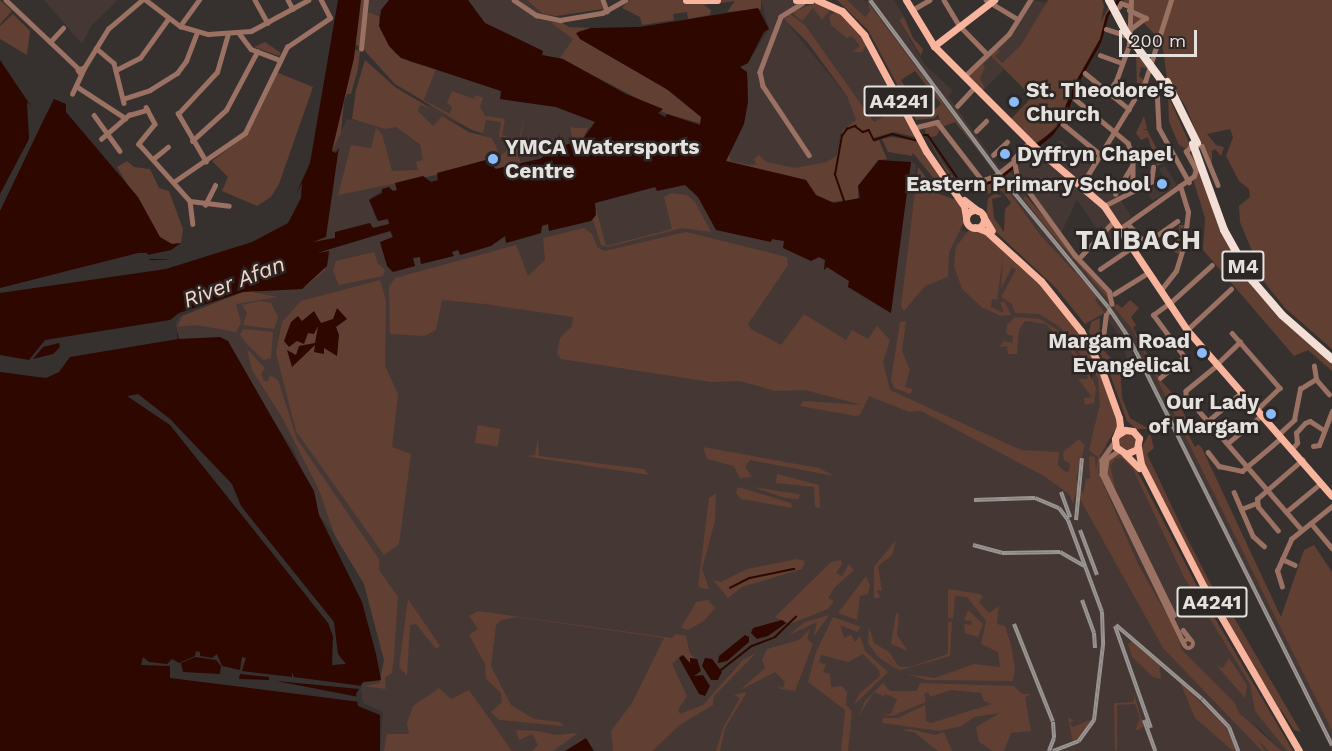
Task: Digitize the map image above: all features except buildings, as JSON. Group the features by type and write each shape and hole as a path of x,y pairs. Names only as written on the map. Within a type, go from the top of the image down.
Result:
{"highway":[{"name":"M4","path":"1114,2 1165,83 1195,145 1227,228 1254,277 1283,310 1332,353"},
{"name":"M4","path":"1195,145 1224,230 1252,280 1282,315 1332,359"}],"main road":[{"path":"686,0 717,0"},
{"name":"A4241","path":"803,1 816,0 845,14 864,35 926,151 964,207 967,223 987,231 1041,281 1077,325 1111,392 1120,423 1116,439 1122,453 1138,467 1212,610 1297,751"},
{"name":"A4241","path":"832,0 866,32 917,127 946,176 966,203 980,213 989,228 1050,285 1083,327 1107,371 1125,424 1139,438 1141,464 1204,587 1297,751"},
{"path":"906,0 934,46 1033,145 1083,182 1104,206 1146,274 1188,331 1332,496"},
{"path":"934,46 991,1"},
{"path":"966,217 970,211 980,213 982,223 975,227"},
{"path":"1116,439 1122,430 1133,431"},
{"path":"1122,453 1138,447"}],"street":[{"path":"8,0 81,70"},
{"path":"125,118 73,90 81,70 116,21 144,0 180,26 197,32 228,34 239,33 268,22 308,0"},
{"path":"180,26 200,0"},
{"path":"255,0 268,22"},
{"path":"288,0 293,9"},
{"path":"176,182 245,133 279,60 295,39 330,17 321,0"},
{"path":"361,49 366,0"},
{"path":"514,0 550,19 607,11 624,0"},
{"path":"603,0 607,11"},
{"path":"912,10 928,0"},
{"path":"944,0 961,26 987,54"},
{"path":"967,74 1018,19 1030,0"},
{"path":"1083,182 1143,86 1171,0"},
{"path":"803,1 776,26 760,76 809,155"},
{"path":"793,8 803,1"},
{"path":"991,1 1018,19"},
{"path":"1114,2 1129,5 1146,18 1131,33"},
{"path":"1108,92 1122,63 1131,33 1129,5"},
{"path":"116,70 140,58 168,19"},
{"path":"50,42 63,28"},
{"path":"1106,29 1131,33"},
{"path":"96,48 112,59 124,101 150,90 177,73 186,61 197,32"},
{"path":"239,33 257,52 279,60"},
{"path":"206,162 178,114 217,72 228,34"},
{"path":"192,141 226,111 257,52"},
{"path":"1100,55 1122,63"},
{"path":"1085,73 1129,109"},
{"path":"1143,86 1157,88 1158,127 1189,182"},
{"path":"957,106 975,87"},
{"path":"1075,99 1127,141 1132,166 1133,189"},
{"path":"100,139 125,118 146,108 154,128 139,141 190,201 194,222"},
{"path":"97,116 119,152 126,147"},
{"path":"917,127 935,121 939,116"},
{"path":"935,121 982,180"},
{"path":"976,131 986,121"},
{"path":"1063,124 1101,155"},
{"path":"993,155 1007,142"},
{"path":"1118,230 1189,182 1196,170 1186,150 1197,144 1203,148 1218,185"},
{"path":"969,185 1014,164 1033,145"},
{"path":"153,159 167,150"},
{"path":"1014,164 1071,249 1113,294 1112,304"},
{"path":"1117,195 1132,166"},
{"path":"1104,206 1117,195 1151,182 1153,167"},
{"path":"205,205 213,186"},
{"path":"1159,292 1176,271 1184,245 1188,212 1180,186"},
{"path":"190,201 205,205 229,206"},
{"path":"220,206 221,213"},
{"path":"1128,224 1146,243 1177,221"},
{"path":"1081,256 1113,222"},
{"path":"1100,269 1130,249"},
{"path":"1160,378 1184,357 1176,343 1153,315 1212,265"},
{"path":"1113,294 1146,274"},
{"path":"1176,343 1231,289"},
{"path":"1102,346 1108,313"},
{"path":"1228,443 1260,412 1280,388 1232,333"},
{"path":"1240,342 1185,393 1302,530"},
{"path":"1314,366 1316,379 1329,394"},
{"path":"1208,451 1219,466 1227,470 1242,471 1281,436 1294,420 1300,389 1316,379"},
{"path":"1208,421 1242,392"},
{"path":"1313,446 1319,445 1332,411"},
{"path":"1292,449 1297,443 1296,433 1305,423 1310,421 1324,430"},
{"path":"1116,439 1102,460 1102,474 1186,649 1192,648 1190,639 1146,563 1106,476 1107,459 1122,453"},
{"path":"1241,508 1257,503 1267,489 1302,460"},
{"path":"1286,512 1321,483"},
{"path":"1234,495 1261,546"},
{"path":"1257,503 1278,531"},
{"path":"1280,586 1277,576 1291,539 1332,506"},
{"path":"1311,523 1331,545"},
{"path":"1282,559 1292,565"},
{"path":"1184,644 1190,639"}],"shaded area":[{"path":"0,0 12,11 0,24"},
{"path":"44,0 118,0 91,26 82,44"},
{"path":"345,0 366,0 360,46 355,45 355,50 360,51 358,69 351,94 347,94 344,101 341,133 332,151 336,153 339,147 326,237 313,239"},
{"path":"367,0 389,0 379,16 365,11"},
{"path":"468,0 527,0 540,9 542,17 554,19 553,25 574,39 560,58 549,58 542,54 543,51 485,23"},
{"path":"527,0 600,0 603,9 556,16 543,14"},
{"path":"629,0 761,0 761,9 727,12 735,1 704,5 711,10 710,15 688,19 687,12 673,14 674,20 642,25 640,17 622,8"},
{"path":"761,0 793,0 797,8 815,3 840,12 865,39 899,109 875,123 807,27 789,14 784,19 847,96 857,120 841,132 834,162 784,173 748,169 725,159 737,139 748,92 748,77 740,67 748,63 769,29"},
{"path":"837,0 847,0 865,17 870,10 866,0 983,156 955,122 942,127 938,114 935,118 916,120 868,30","holes":["915,71 941,104 927,116 922,116 901,80"]},
{"path":"847,0 864,0 870,9 865,17"},
{"path":"866,0 894,0 904,17 899,21 925,65 953,91 948,96 1005,175 1011,172 1026,196 1024,199 1040,220 1132,326 1332,731 1332,751 1132,347 1133,368 1129,368 1122,340 1094,300 1098,296 1041,236"},
{"path":"1033,0 1047,3 1021,45 1001,63 991,54 1013,35"},
{"path":"1048,0 1102,0 1104,6 1101,22 1109,6 1110,8 1100,39 1074,85 1064,115 1050,134 1035,143 1011,119 1032,97 990,55 997,48 1000,51 995,56 1002,63 1021,45"},
{"path":"1123,0 1332,0 1332,349 1285,308 1254,269 1252,251 1240,222 1239,206 1250,197 1249,189 1239,181 1226,156 1233,137 1230,129 1207,134 1216,145 1224,147 1221,156 1215,149 1212,151 1212,171 1186,107 1167,78 1162,42 1142,21 1133,28 1134,12"},
{"path":"815,3 832,8 822,20 813,8 802,21 792,12"},
{"path":"365,11 379,16 380,29 395,53 411,62 436,69 424,100 450,114 452,107 447,103 452,91 474,99 476,95 483,98 480,107 485,116 505,119 502,135 512,138 520,137 524,114 521,139 499,137 501,122 486,120 483,133 472,130 395,84 364,50"},
{"path":"837,11 856,27 866,45 862,52 852,52 860,46 852,36 847,38 831,25 829,16"},
{"path":"13,14 30,31 27,55 0,39 0,26"},
{"path":"790,14 806,26 874,122 899,109 915,137 894,132 873,138 875,142 879,140 887,159 878,160 858,186 858,199 831,202 816,195 806,180 726,161 729,154 730,161 749,165 756,164 754,159 759,155 766,162 795,168 827,162 836,156 842,131 856,120 847,96 808,43 784,19"},
{"path":"904,17 913,38 923,49 921,56 899,20"},
{"path":"561,22 569,27 591,28 578,31 580,39 664,87 701,117 703,124 667,114 560,58 573,39 551,23"},
{"path":"265,42 281,53 279,56 254,47"},
{"path":"1136,51 1148,69 1141,67 1139,76 1144,80 1137,92"},
{"path":"990,55 1004,69 983,90 969,76"},
{"path":"365,60 395,87 430,108 420,105 418,111 433,126 442,116 469,132 492,138 498,151 486,160 436,175 338,195 351,145 371,148 376,128 382,134 392,171 418,170 416,162 423,160 420,145 396,127 386,129 352,119 356,90"},
{"path":"982,63 985,67 980,78 985,88 982,91 968,76"},
{"path":"436,69 501,91 501,99 555,107 595,121 579,139 541,158 495,169 486,160 497,152 493,139 442,116 425,137 418,110 420,105 431,106 424,100"},
{"path":"276,72 313,87 279,184 271,197 257,206 222,191 228,177 212,161 244,137"},
{"path":"1168,95 1190,145 1186,149 1179,145 1169,122"},
{"path":"1144,116 1147,129 1142,129 1147,130 1164,163 1157,166 1148,137 1141,140 1136,133"},
{"path":"347,119 396,127 420,146 427,174 395,183 397,190 391,191 388,187 371,197 374,215 378,221 388,219 389,224 372,228 370,223 335,232 335,238 313,242 329,212 338,150 332,151"},
{"path":"929,123 935,123 939,130 935,137 929,137 925,133 925,127"},
{"path":"570,126 588,128 583,139 573,142"},
{"path":"927,136 962,189 959,190 943,166"},
{"path":"891,137 918,141 951,193 944,191 913,153 912,156 888,152 882,139"},
{"path":"1060,140 1091,166 1088,172 1119,198 1131,216 1111,239 1101,234 1077,200 1061,233 1018,172 1016,166 1021,161 1028,156 1035,162"},
{"path":"517,147 522,148 524,155 519,157 521,163 493,169 492,164 506,151"},
{"path":"1191,148 1227,244 1245,275 1332,362 1332,371 1308,350 1294,356 1203,250 1205,218 1193,179"},
{"path":"127,161 134,167 150,169 159,188 169,191 183,229 181,243 171,244 160,238 117,167"},
{"path":"911,161 916,165 915,175 921,171 956,228 985,240 1016,269 1054,309 1088,357 1107,397 1105,444 1114,454 1123,455 1143,481 1203,598 1292,751 1282,751 1252,721 1275,751 380,751 383,712 363,703 360,683 379,681 384,660 364,584 344,546 319,515 294,450 257,398 229,343 220,337 178,339 173,321 178,315 249,291 302,289 326,268 330,254 316,253 391,231 393,237 380,242 391,271 414,263 413,259 420,257 421,264 453,256 452,252 458,250 460,254 492,245 506,236 506,243 541,233 541,226 596,209 594,203 656,187 657,191 685,185 698,197 716,230 784,241 783,248 811,261 819,257 825,260 824,270 827,267 849,281 848,286 890,313"},
{"name":"Eastern Primary School","path":"1165,166 1177,185 1152,201 1144,185 1167,183 1159,169"},
{"path":"918,167 939,194 959,201 964,222 949,252 948,277 925,286 904,311 901,306"},
{"path":"1000,180 1041,236 1098,296 1095,300 1105,313 1085,324 1056,288 993,229 986,217 988,198 995,194 1003,196 992,199 994,218 1004,232 1005,209 1011,203 1002,191 985,194 973,190"},
{"path":"671,193 687,195 695,202 711,232 682,228 608,247 601,245 593,220 596,209 606,246 672,229 664,197"},
{"path":"1026,196 1107,291 1110,301 1040,220 1023,198"},
{"path":"1179,225 1186,225 1180,255 1174,252 1173,242 1179,238"},
{"path":"584,228 592,234 598,248 605,251 686,232 787,257 788,265 748,324 751,329 781,345 804,314 846,340 852,330 868,339 877,326 890,340 883,362 890,390 1021,450 1059,452 1058,465 1064,471 1069,472 1070,464 1064,460 1063,452 1079,439 1085,445 1076,479 1083,494 1086,479 1090,479 1089,456 1095,457 1096,471 1098,457 1089,450 1100,404 1098,378 1060,327 1039,314 1015,313 1012,304 1001,297 1016,270 1012,267 1001,289 1003,257 997,300 992,299 991,307 1004,313 1000,302 1005,302 1011,315 1001,316 983,308 962,289 954,266 956,247 968,231 980,230 1035,279 1070,318 1098,365 1118,425 1100,455 1098,472 1139,566 1179,636 1181,649 1234,702 1239,713 1282,751 1269,751 1258,740 1265,751 1262,751 1163,648 1076,492 1073,504 1069,494 1044,476 921,411 909,412 869,396 860,415 856,416 800,406 803,401 862,405 805,390 775,391 740,381 711,382 561,359 557,354 560,338 572,326 573,317 485,304 442,300 436,330 424,336 390,334 389,287 395,278 516,245 528,276 545,260 543,238"},
{"path":"329,251 325,270 305,287 252,292 278,297 236,304 241,323 236,332 196,325 177,327 183,315 0,349"},
{"path":"374,252 378,264 385,270 383,276 339,285 333,271 336,261"},
{"path":"380,280 386,301 385,366 398,394 392,447 411,454 399,544 384,555 296,431 276,353 282,322 301,301"},
{"path":"1130,300 1139,308 1131,317 1136,325 1133,328 1162,382 1175,396 1192,430 1188,434 1195,447 1198,444 1202,448 1281,617 1304,550 1314,545 1332,572 1332,731 1132,329 1113,306 1117,304 1122,308"},
{"path":"261,301 271,303 278,317 274,329 243,325 247,313 242,305"},
{"path":"1015,317 1040,319 1059,331 1090,372 1096,388 1094,403 1085,405 1084,398 1092,397 1078,379 1088,379 1085,368 1046,324 1025,321 1019,330 1017,354 1008,354 1007,346 999,347 1004,341 1012,343 1013,336 1006,334 1007,325"},
{"path":"1100,318 1099,346 1120,367 1122,398 1130,418 1149,429 1136,429 1127,421 1107,366 1089,332 1091,322"},
{"path":"906,321 902,351 910,370 905,387 913,389 910,394 894,388 891,380 900,322"},
{"path":"243,329 273,332 271,358 263,360 246,343 240,335"},
{"path":"247,349 265,368 261,374 264,381 268,381 270,375 278,380 297,439 379,559 379,570 398,597 392,673 385,677 386,689 364,686 380,683 384,660 364,584 335,536 319,490 283,419 252,370"},
{"path":"478,425 501,429 498,447 475,443"},
{"path":"1127,433 1133,436 1136,442 1133,448 1127,451 1121,448 1118,442 1121,436"},
{"path":"1150,433 1154,448 1147,454 1184,532 1216,594 1229,609 1301,732 1294,730 1280,708 1283,717 1218,608 1143,465 1140,450"},
{"path":"538,437 539,456 644,469 649,475 524,456 535,455"},
{"path":"703,447 819,468 834,476 750,460 745,467 752,477 740,478 734,466 707,459"},
{"path":"1118,453 1133,463 1203,598 1293,751 1287,751 1255,711 1250,684 1184,577 1133,469 1122,458 1115,459 1110,466 1116,490 1107,474 1109,459"},
{"path":"777,474 819,485 820,508 815,507 814,487 776,483"},
{"path":"738,487 791,503 792,508 741,499 736,493"},
{"path":"753,487 800,495 798,499 785,498"},
{"path":"716,493 715,521 702,569 709,589 706,589 698,587 709,498"},
{"path":"896,540 892,555 878,566 882,591 877,590 880,598 874,598 874,567"},
{"path":"797,559 805,561 802,569 742,587 728,598 713,580 721,582 747,569"},
{"path":"841,560 842,564 836,573 842,576 849,564 854,570 835,587 828,598 834,601 828,609 790,624 775,617 831,562"},
{"path":"866,576 870,585 868,594 860,596 857,620 838,613"},
{"path":"948,589 980,594 983,597 979,602 989,613 999,606 997,624 1005,626 1011,645 1015,668 1013,681 927,680 906,674 935,678 974,664 1000,667 998,652 981,644 986,621 967,597 955,596 953,619 948,618"},
{"path":"408,599 440,646 436,649 416,624 410,625 407,676 399,667"},
{"path":"708,600 715,608 704,621 688,630 681,628 696,602"},
{"path":"968,610 983,624 978,637 965,633 964,624 971,625 972,621 964,620"},
{"path":"478,611 672,638 675,634 686,636 690,654 695,658 690,658 691,664 681,655 672,664 687,696 678,710 680,714 703,705 743,660 756,653 714,696 713,705 681,724 652,751 613,751 611,731 632,703 664,638 517,617 501,620 496,625 491,666 511,705 534,719 560,722 564,726 499,720 491,712 502,702 501,693 486,679 485,664 469,635 478,629 469,616"},
{"path":"896,613 899,614 897,635 908,651 891,644"},
{"path":"829,615 814,636 817,622 789,635 805,622"},
{"path":"833,617 861,627 857,632 840,625 844,638 851,635 855,642 860,636 865,651 888,672 854,705 859,694 880,676 879,670 863,654 848,662 821,655 819,662 826,665 823,672 830,674 831,687 842,686 847,692 846,705 852,711 848,751 841,751 845,710 808,682 816,652"},
{"path":"948,622 952,622 950,656 905,669 899,670 881,650 898,670 878,657 868,643 869,627 874,643 889,652 899,667 910,667 948,654"},
{"path":"810,629 807,639 813,644 795,691 780,689 777,686 783,688 785,682 775,672 740,690 765,668 762,660 767,649 799,640"},
{"path":"1133,640 1159,660 1161,679 1153,677 1132,657 1128,644"},
{"path":"1229,658 1247,685 1245,698 1217,666 1223,668"},
{"path":"1180,682 1226,727 1236,748 1233,751 1195,718"},
{"path":"883,683 890,691 917,691 920,683 1014,686 1022,694 1032,694 1025,697 1031,731 1011,733 1004,751 993,751 979,742 976,727 1000,713 974,717 962,726 940,731 882,723 883,718 898,718 925,705 926,721 931,723 992,704 984,701 981,693 951,690 930,697 928,692 924,694 926,702 892,716 883,714 891,714 897,699 885,694 882,698 882,695 874,692"},
{"path":"439,688 451,699 469,690 512,751 384,751 387,734 409,734 407,723 413,706"},
{"path":"747,692 725,728 720,751 716,751 723,728 740,698 734,695"},
{"path":"874,692 858,717 865,701"},
{"path":"1134,694 1144,727 1135,731 1140,718 1135,704 1117,705 1117,750 1115,751 1114,703 1134,702"},
{"path":"1068,717 1074,721 1070,722 1072,727 1090,720 1093,723 1073,743"},
{"path":"910,729 935,735 944,732 952,751 938,751 914,732 901,730"},
{"path":"516,730 556,735 578,733 553,751 532,751 538,745 532,734 519,740"}],"water":[{"name":"River Afan","path":"338,0 361,0 354,58 332,151 336,153 339,147 326,237 313,242 335,238 335,232 370,223 373,228 389,224 388,219 378,221 369,200 382,193 382,189 389,187 393,191 397,190 395,183 423,176 431,182 438,180 437,173 486,160 496,169 540,159 551,150 583,139 595,122 556,107 500,99 501,91 401,58 389,46 379,26 381,10 389,0 468,0 485,23 543,51 542,55 563,59 626,94 663,109 658,113 665,117 667,114 700,125 701,117 668,90 580,39 576,33 591,28 640,27 758,8 769,29 764,32 748,63 740,67 747,72 748,102 744,124 726,161 806,180 816,195 834,203 860,198 858,186 879,160 911,162 891,313 848,287 849,281 827,267 824,270 825,260 819,257 811,261 783,248 784,241 772,239 771,242 716,230 698,197 685,185 657,191 655,187 595,203 596,215 591,221 549,231 548,224 542,226 541,233 506,243 505,236 491,246 460,255 458,250 452,252 454,256 421,264 420,257 413,258 415,266 393,272 387,266 380,242 393,237 390,231 317,253 329,251 327,266 302,289 243,292 178,315 174,320 179,339 220,337 228,341 314,491 319,515 362,602 376,654 381,680 363,682 356,694 358,706 380,715 380,751 0,751 0,60 37,115 44,119 54,99 66,104 66,112 138,197 160,237 172,244 181,243 171,250 133,258 174,260 243,242 272,229 286,216 310,163"},
{"path":"1117,0 1121,0 1109,15 1101,43 1078,84 1066,117 1053,135 1000,180 972,190 971,186 995,179 1057,127 1074,85 1100,39 1106,15"},
{"path":"337,308 347,319 336,327 339,335 337,356 324,348 324,354 314,352 315,345 292,367 287,350 296,355 299,346 315,343 318,326 314,334 308,333 304,344 297,341 289,347 284,341 291,322 298,316 302,321 314,311 321,323 333,319"},
{"path":"782,620 786,623 768,636 757,639 751,633 753,628"},
{"path":"745,635 749,637 749,642 727,661 718,663 719,656"},
{"path":"683,655 690,663 690,658 697,659 701,671 694,676 703,675 710,686 705,696 699,694 679,658"},
{"path":"705,658 712,659 722,672 718,680 711,680 702,666"},
{"path":"586,738 594,751 565,751"}],"pier":[{"path":"27,102 44,119 0,211 0,194 29,139"},
{"path":"302,183 301,198 288,223 252,242 166,269 0,293 0,288 138,253 147,253 150,260 166,260 258,234 285,213"},
{"path":"243,292 179,317 176,323 178,339 70,357 59,372 46,378 0,372 0,355 29,360 45,340 170,320 179,313","holes":["59,343 60,347 53,354 33,359 43,347"]},
{"path":"138,394 170,419 232,484 241,506 334,622 338,654 346,664 332,665 333,636 328,623 170,425 127,396"},
{"path":"196,651 200,652 200,656 212,658 217,654 222,666 240,670 242,657 246,658 242,671 292,677 292,672 294,677 362,686 359,689 276,681 359,697 360,702 170,678 170,666 141,665 143,657 149,662 167,664 172,659 179,663 195,656","holes":["195,657 216,660 221,666 220,674 183,672 181,663","240,674 269,677 269,680 239,679"]}],"waterway":[{"path":"844,201 835,175 842,136 847,129 855,126 863,132 869,130 874,140 892,134 915,140"},
{"path":"924,135 928,135 966,190"},
{"path":"966,190 976,187"},
{"path":"730,588 750,578 794,569"},
{"path":"721,670 752,646 775,637 796,617"}],"railway":[{"path":"870,0 1002,178 1108,307 1130,340 1332,746"},
{"path":"1076,520 1082,458"},
{"path":"1061,492 1070,517"},
{"path":"974,500 1035,498 1059,508 1068,520 1102,612 1103,645 1094,720 1079,741 1053,751"},
{"path":"1080,530 1097,575"},
{"path":"973,545 1002,553 1060,552 1084,566"},
{"path":"1082,600 1094,633 1095,648"},
{"path":"1014,624 1053,722 1054,738 1049,751"},
{"path":"1116,625 1202,699 1229,727 1238,751"},
{"path":"1115,626 1151,728"},
{"path":"1144,720 1155,751"}],"place":[{"name":"St. Theodore's Church","path":"1014,102"},
{"name":"Dyffryn Chapel","path":"1005,154"},
{"name":"YMCA Watersports Centre","path":"493,159"},
{"name":"Eastern Primary School","path":"1162,184"},
{"name":"Margam Road Evangelical","path":"1202,353"},
{"name":"Our Lady of Margam","path":"1271,414"}],"district":[{"name":"TAIBACH","path":"1139,241"}]}
